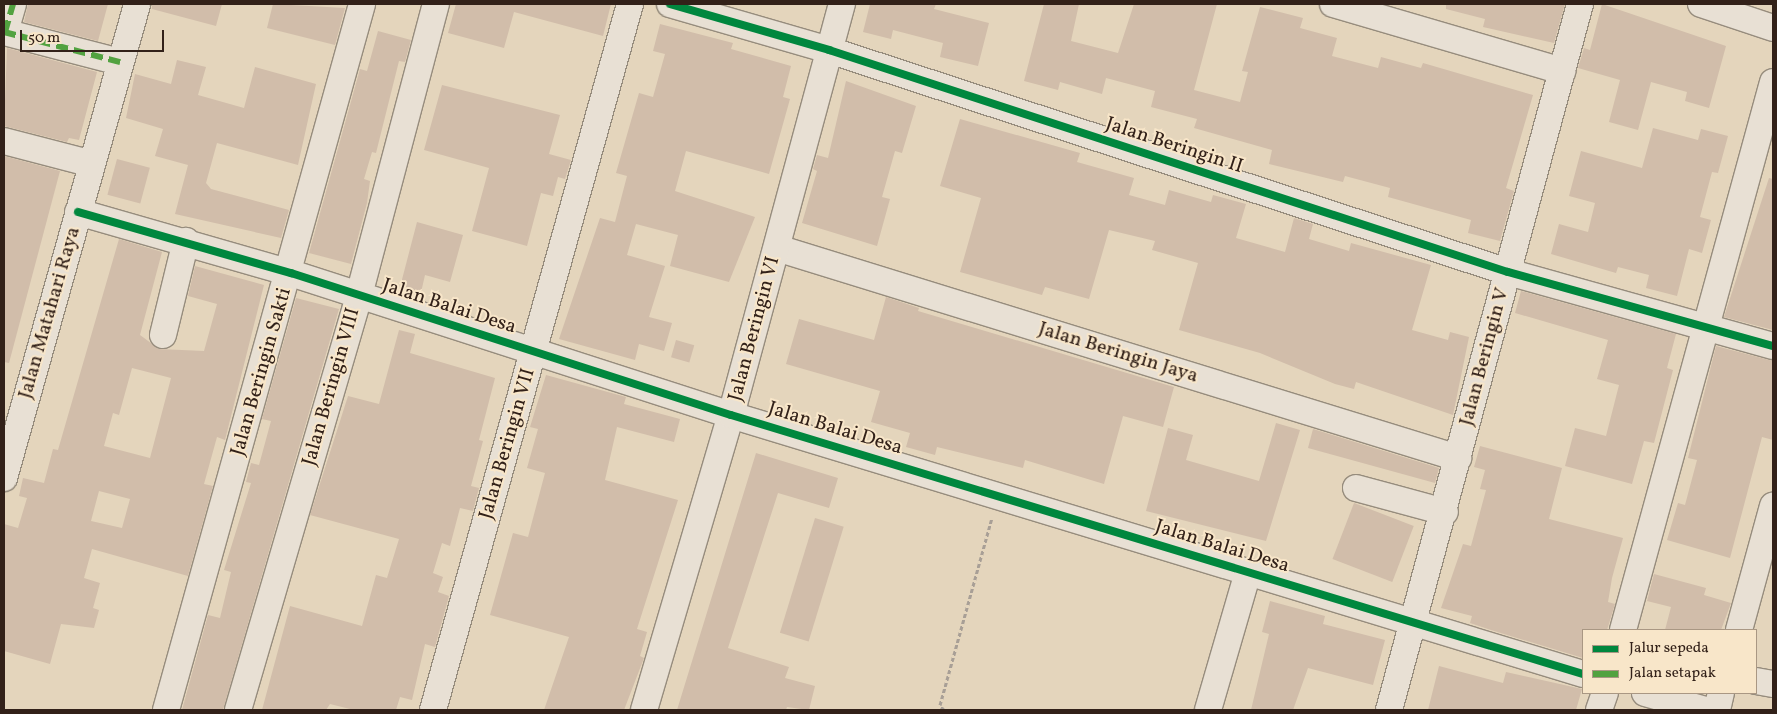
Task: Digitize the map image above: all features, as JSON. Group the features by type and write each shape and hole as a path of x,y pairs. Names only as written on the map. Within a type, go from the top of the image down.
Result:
{"street":[{"path":"13,4 4,32 120,62"},
{"name":"Jalan Matahari Raya","path":"4,478 136,4"},
{"name":"Jalan Beringin Sakti","path":"166,710 291,273 362,4"},
{"name":"Jalan Beringin VIII","path":"238,710 359,295 436,4"},
{"name":"Jalan Beringin VII","path":"433,710 630,4"},
{"name":"Jalan Beringin II","path":"670,4 830,50 1508,272 1773,346"},
{"name":"Jalan Beringin VI","path":"644,710 731,415 842,4"},
{"path":"1333,4 1562,71"},
{"name":"Jalan Beringin V","path":"1389,710 1415,623 1580,4"},
{"path":"1701,4 1773,28"},
{"path":"1623,629 1708,329 1773,82"},
{"path":"4,141 92,164"},
{"name":"Jalan Balai Desa","path":"78,212 186,241 291,273 731,415 1582,674"},
{"path":"163,335 186,241"},
{"name":"Jalan Beringin Jaya","path":"777,248 1458,458"},
{"path":"1356,488 1445,512"},
{"path":"1739,629 1770,532 1773,506"},
{"path":"1208,710 1248,572"},
{"path":"1757,681 1773,684"},
{"path":"1599,710 1605,694"},
{"path":"1649,694 1705,710"},
{"path":"1716,710 1721,694"}],"path":[{"path":"944,710 940,705 998,496"}],"building":[{"path":"28,4 108,4 98,41 24,22"},
{"path":"152,4 222,4 216,26 152,9"},
{"path":"273,4 345,8 335,45 267,28"},
{"path":"456,4 611,4 603,36 514,12 504,48 448,33"},
{"path":"870,4 936,4 934,9 989,23 978,66 940,57 943,43 893,30 891,39 863,32"},
{"path":"1044,4 1079,4 1071,41 1118,53 1134,4 1217,4 1194,90 1240,102 1248,72 1242,71 1260,7 1303,18 1300,28 1337,38 1332,56 1378,68 1381,57 1421,68 1423,63 1533,95 1506,188 1514,191 1500,241 1468,233 1471,220 1388,197 1390,188 1345,176 1343,182 1269,164 1272,150 1194,128 1197,119 1151,107 1155,91 1106,78 1102,94 1060,82 1058,90 1024,81"},
{"path":"1446,4 1565,4 1554,43 1483,27 1485,19 1446,9"},
{"path":"1602,4 1726,46 1709,108 1685,101 1687,92 1651,82 1638,130 1609,122 1620,80 1578,68 1584,48 1590,50"},
{"path":"660,24 733,43 731,49 791,66 783,97 790,99 769,174 686,151 675,191 755,217 729,282 670,266 678,235 636,224 627,255 665,266 649,317 672,323 664,351 639,344 635,360 559,339 600,218 615,222 627,176 616,173 639,93 653,97 665,54 653,51"},
{"path":"378,31 411,40 405,62 399,61 376,153 372,152 364,179 370,181 367,203 351,264 309,253 360,69 367,71"},
{"path":"7,48 97,72 79,140 69,138 67,142 4,126"},
{"path":"177,60 206,67 198,95 244,108 255,67 316,84 298,165 217,143 206,183 211,189 289,210 281,238 175,214 188,165 155,156 163,129 126,118 135,74 171,84"},
{"path":"846,81 916,106 902,153 895,151 882,197 890,199 877,246 802,223 817,171 813,169 817,155 828,158"},
{"path":"442,85 560,115 549,154 571,160 565,179 558,177 553,196 541,193 527,246 472,231 489,168 424,150"},
{"path":"960,119 1080,153 1077,162 1134,178 1129,195 1165,205 1169,190 1211,202 1213,195 1246,204 1236,238 1285,252 1294,218 1313,224 1309,239 1349,251 1351,243 1431,265 1412,330 1448,340 1450,332 1469,337 1453,415 1356,382 1354,389 1335,384 1260,353 1179,330 1198,263 1152,250 1155,241 1109,230 1089,299 1045,287 1042,295 960,272 981,198 940,186"},
{"path":"1653,128 1698,140 1701,129 1728,136 1718,173 1712,172 1700,217 1711,220 1702,253 1689,249 1677,296 1646,288 1649,275 1618,267 1616,273 1551,254 1559,224 1588,232 1595,203 1569,196 1581,151 1642,168"},
{"path":"4,156 60,171 9,363 4,362"},
{"path":"117,159 150,168 140,204 107,195"},
{"path":"1769,178 1773,179 1773,330 1724,317"},
{"path":"417,222 463,235 450,282 425,275 420,297 399,291"},
{"path":"119,239 162,252 140,335 159,349 204,351 217,304 188,296 195,266 264,285 225,440 217,437 204,484 213,486 188,576 92,549 84,578 100,583 93,608 99,610 94,628 61,624 50,664 4,651 4,524 18,528 27,498 19,496 23,478 44,483 53,449 58,450","holes":["132,368 171,378 150,458 104,446 113,413 119,415","99,491 130,499 122,528 91,521"]},
{"path":"1521,291 1676,334 1667,368 1673,370 1654,443 1644,441 1632,484 1565,466 1575,428 1606,436 1619,385 1597,379 1608,340 1515,313"},
{"path":"886,297 919,308 918,311 1174,387 1163,427 1123,416 1104,484 1025,460 1023,468 937,447 935,455 906,447 910,433 871,422 880,391 786,364 799,319 874,340"},
{"path":"296,298 339,309 223,710 182,710 208,615 220,618 231,572 224,570 251,483 246,482 251,463 259,465 271,421 262,419"},
{"path":"399,330 415,334 410,353 495,378 479,440 483,441 471,486 479,488 473,511 460,508 450,546 442,543 433,573 443,577 438,592 449,596 435,647 425,644 412,700 400,697 396,710 354,710 330,704 326,710 262,710 290,606 362,626 376,575 387,578 399,539 310,515 348,396 379,404"},
{"path":"676,340 694,345 689,363 671,357"},
{"path":"1716,346 1773,361 1773,440 1762,437 1730,558 1667,540 1678,503 1685,505 1697,460 1688,458"},
{"path":"546,375 626,397 624,404 680,419 674,442 617,427 605,480 678,500 637,629 647,632 640,656 644,658 624,710 544,710 569,637 490,615 513,533 528,537 545,473 527,468 538,429 530,427"},
{"path":"1276,423 1300,430 1266,541 1146,511 1168,428 1193,435 1186,460 1259,481"},
{"path":"1313,429 1439,468 1435,483 1308,448"},
{"path":"1480,446 1562,468 1549,519 1623,538 1612,578 1608,602 1615,604 1607,629 1582,629 1582,658 1470,623 1472,616 1441,608 1463,544 1471,546 1486,490 1480,489 1485,470 1474,467"},
{"path":"756,453 838,478 829,508 778,493 728,648 789,667 785,678 815,686 809,710 787,707 786,710 677,710"},
{"path":"1354,503 1414,526 1392,582 1332,559"},
{"path":"815,518 844,527 809,642 780,633"},
{"path":"1654,574 1706,588 1704,595 1731,603 1721,629 1665,629 1671,607 1647,601"},
{"path":"1270,601 1325,616 1323,624 1385,640 1373,685 1308,668 1293,710 1251,710 1269,634 1262,632"},
{"path":"1439,666 1503,683 1506,672 1582,689 1576,710 1428,710"}],"marked path":[{"path":"5,32 13,4"},
{"path":"4,32 120,62"}],"cycle path":[{"path":"670,4 829,50 1508,272 1773,346"},
{"path":"78,212 291,273 731,415 1582,674"}]}
